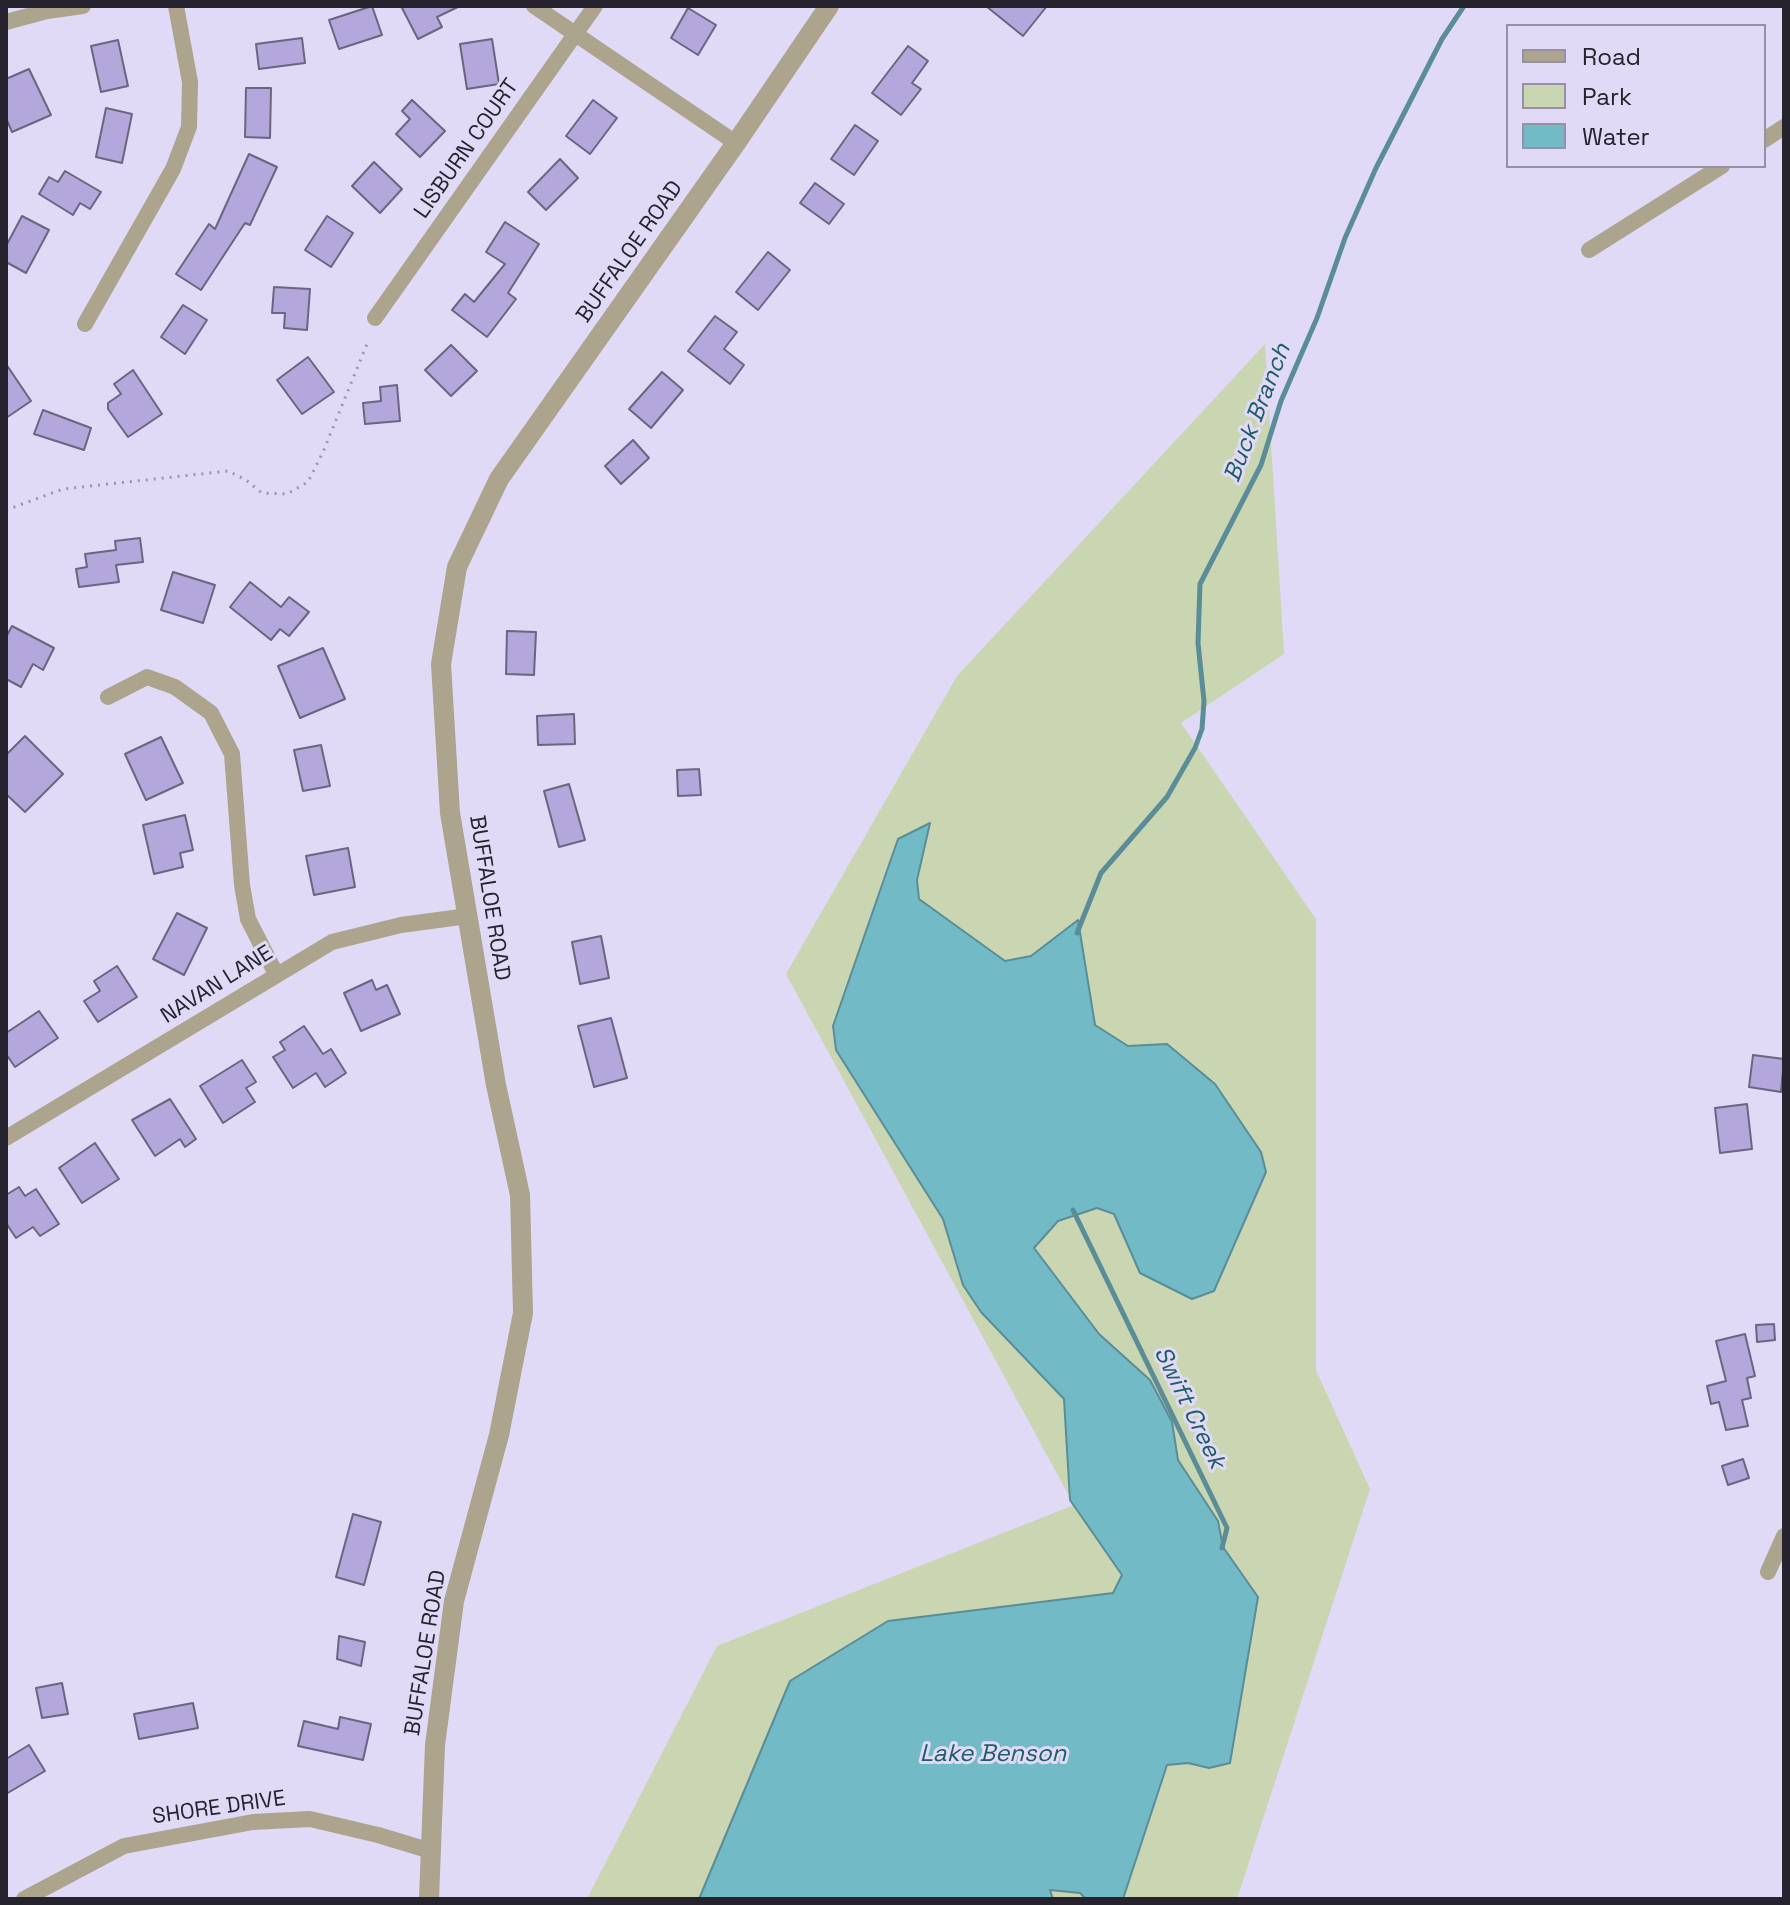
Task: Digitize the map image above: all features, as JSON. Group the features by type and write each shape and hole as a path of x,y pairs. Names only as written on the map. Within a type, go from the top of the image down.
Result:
{"street":[{"path":"6,22 47,11 83,6"},
{"path":"85,324 173,169 189,127 190,82 176,6"},
{"path":"534,6 736,143"},
{"name":"LISBURN COURT","path":"375,318 595,6"},
{"name":"BUFFALOE ROAD","path":"429,1899 435,1745 454,1601 499,1435 523,1313 520,1195 496,1085 450,813 441,664 457,567 499,479 829,6"},
{"path":"1766,139 1784,127"},
{"path":"1589,250 1719,168"},
{"path":"108,697 147,677 175,687 211,713 232,754 242,885 248,919 276,974"},
{"name":"NAVAN LANE","path":"6,1138 332,942 401,925 468,916"},
{"path":"1768,1572 1784,1536"},
{"name":"SHORE DRIVE","path":"24,1899 124,1846 253,1822 310,1819 431,1851"}],"path":[{"path":"6,510 63,489 228,471 262,493 287,494 308,482 367,344"}],"green space":[{"path":"1265,344 1284,654 1181,723 1316,919 1316,1370 1370,1489 1237,1899 587,1899 717,1646 1074,1505 786,974 957,676"}],"water":[{"name":"Lake Benson","path":"930,823 917,880 919,899 1005,961 1031,956 1078,920 1095,1025 1128,1046 1167,1044 1215,1084 1261,1152 1266,1172 1214,1291 1192,1299 1140,1273 1114,1214 1097,1208 1058,1221 1034,1248 1099,1334 1150,1380 1172,1422 1178,1460 1218,1521 1223,1547 1258,1597 1230,1763 1209,1768 1188,1763 1167,1765 1123,1899 1086,1899 1080,1893 1050,1890 1053,1899 699,1899 790,1681 888,1621 1113,1593 1122,1575 1070,1500 1064,1399 981,1312 963,1285 943,1219 836,1050 833,1026 898,839"}],"building":[{"path":"372,6 382,35 339,49 329,20"},
{"path":"401,6 460,6 437,17 442,27 418,39"},
{"path":"986,6 1047,6 1023,36"},
{"path":"688,8 716,25 698,55 671,38"},
{"path":"302,38 305,63 259,69 256,44"},
{"path":"492,39 499,84 467,89 460,44"},
{"path":"118,40 128,86 101,92 91,46"},
{"path":"908,46 928,61 912,83 921,89 901,115 872,93"},
{"path":"29,69 51,115 12,132 6,118 6,79"},
{"path":"246,88 271,88 270,138 245,137"},
{"path":"412,100 445,131 420,157 396,134 410,119 402,111"},
{"path":"593,100 617,118 590,154 566,136"},
{"path":"106,108 132,114 122,163 96,157"},
{"path":"855,125 878,141 854,175 831,159"},
{"path":"249,154 277,167 250,225 245,223 201,290 176,274 209,224 215,229"},
{"path":"560,159 578,178 546,210 528,192"},
{"path":"374,162 402,189 380,213 352,186"},
{"path":"65,171 101,192 90,209 80,203 73,215 39,194 49,177 58,182"},
{"path":"815,183 844,204 829,224 800,203"},
{"path":"22,216 49,230 26,273 6,262 6,246"},
{"path":"327,216 353,233 331,267 305,250"},
{"path":"505,222 539,244 508,293 516,299 487,337 452,310 465,294 474,302 505,264 486,252"},
{"path":"768,252 790,270 758,310 736,292"},
{"path":"274,287 310,289 307,330 284,328 285,313 272,313"},
{"path":"183,305 207,320 185,354 161,337"},
{"path":"715,316 737,332 724,349 744,365 730,384 688,351"},
{"path":"451,345 477,371 451,396 425,370"},
{"path":"308,357 334,392 302,414 277,380"},
{"path":"6,364 31,401 6,418"},
{"path":"133,370 162,414 128,437 108,409 108,403 121,394 114,384"},
{"path":"662,372 683,390 651,428 629,409"},
{"path":"397,385 400,421 365,424 363,403 381,401 380,387"},
{"path":"43,410 91,428 84,450 34,434"},
{"path":"633,440 649,458 621,484 605,466"},
{"path":"140,538 143,562 116,565 119,582 79,587 76,569 87,567 85,554 116,550 115,541"},
{"path":"173,572 215,585 203,623 161,610"},
{"path":"250,582 281,607 289,597 309,612 289,636 280,629 271,640 230,607"},
{"path":"12,626 54,648 43,670 33,664 21,687 6,679 6,637"},
{"path":"507,631 536,632 534,675 506,674"},
{"path":"323,648 345,699 300,718 278,666"},
{"path":"574,714 575,744 538,745 537,716"},
{"path":"25,736 63,774 25,812 6,794 6,755"},
{"path":"161,737 183,783 146,800 125,754"},
{"path":"321,745 330,786 303,791 294,750"},
{"path":"699,769 701,795 678,796 677,770"},
{"path":"569,784 585,840 559,847 544,791"},
{"path":"185,815 193,850 180,853 183,867 154,874 143,825"},
{"path":"348,848 355,887 314,895 306,856"},
{"path":"177,913 207,928 184,975 153,959"},
{"path":"601,936 609,978 580,984 572,942"},
{"path":"117,966 137,997 98,1022 84,1001 100,991 94,981"},
{"path":"372,980 376,990 387,985 400,1014 361,1031 344,993"},
{"path":"39,1011 58,1038 15,1067 6,1054 6,1033"},
{"path":"611,1018 627,1078 594,1087 578,1026"},
{"path":"304,1026 323,1054 331,1049 346,1073 325,1087 316,1073 293,1088 273,1057 285,1050 280,1042"},
{"path":"1753,1055 1784,1059 1781,1092 1749,1087"},
{"path":"242,1060 256,1082 246,1088 255,1102 223,1123 200,1086"},
{"path":"170,1099 196,1139 185,1147 180,1139 155,1156 132,1120"},
{"path":"1747,1104 1752,1149 1720,1153 1715,1108"},
{"path":"95,1143 119,1179 82,1203 59,1168"},
{"path":"19,1187 25,1196 36,1189 59,1224 40,1236 33,1227 16,1238 6,1223 6,1195"},
{"path":"1774,1324 1775,1340 1757,1342 1756,1325"},
{"path":"1745,1334 1755,1376 1747,1378 1751,1398 1742,1400 1748,1426 1726,1430 1719,1402 1711,1404 1707,1386 1726,1381 1716,1341"},
{"path":"1743,1459 1749,1478 1728,1485 1722,1466"},
{"path":"353,1514 381,1522 364,1585 336,1577"},
{"path":"339,1636 365,1642 361,1666 337,1659"},
{"path":"62,1683 68,1714 42,1718 36,1688"},
{"path":"193,1703 198,1728 139,1739 134,1714"},
{"path":"340,1717 371,1724 363,1760 298,1746 304,1721 338,1729"},
{"path":"29,1745 45,1771 6,1794 6,1759"}],"waterway":[{"name":"Buck Branch","path":"1077,933 1101,873 1167,797 1195,748 1202,729 1204,701 1198,643 1200,584 1261,465 1281,401 1376,168 1442,39 1464,6"},
{"name":"Swift Creek","path":"1073,1210 1227,1528 1222,1548"}]}
